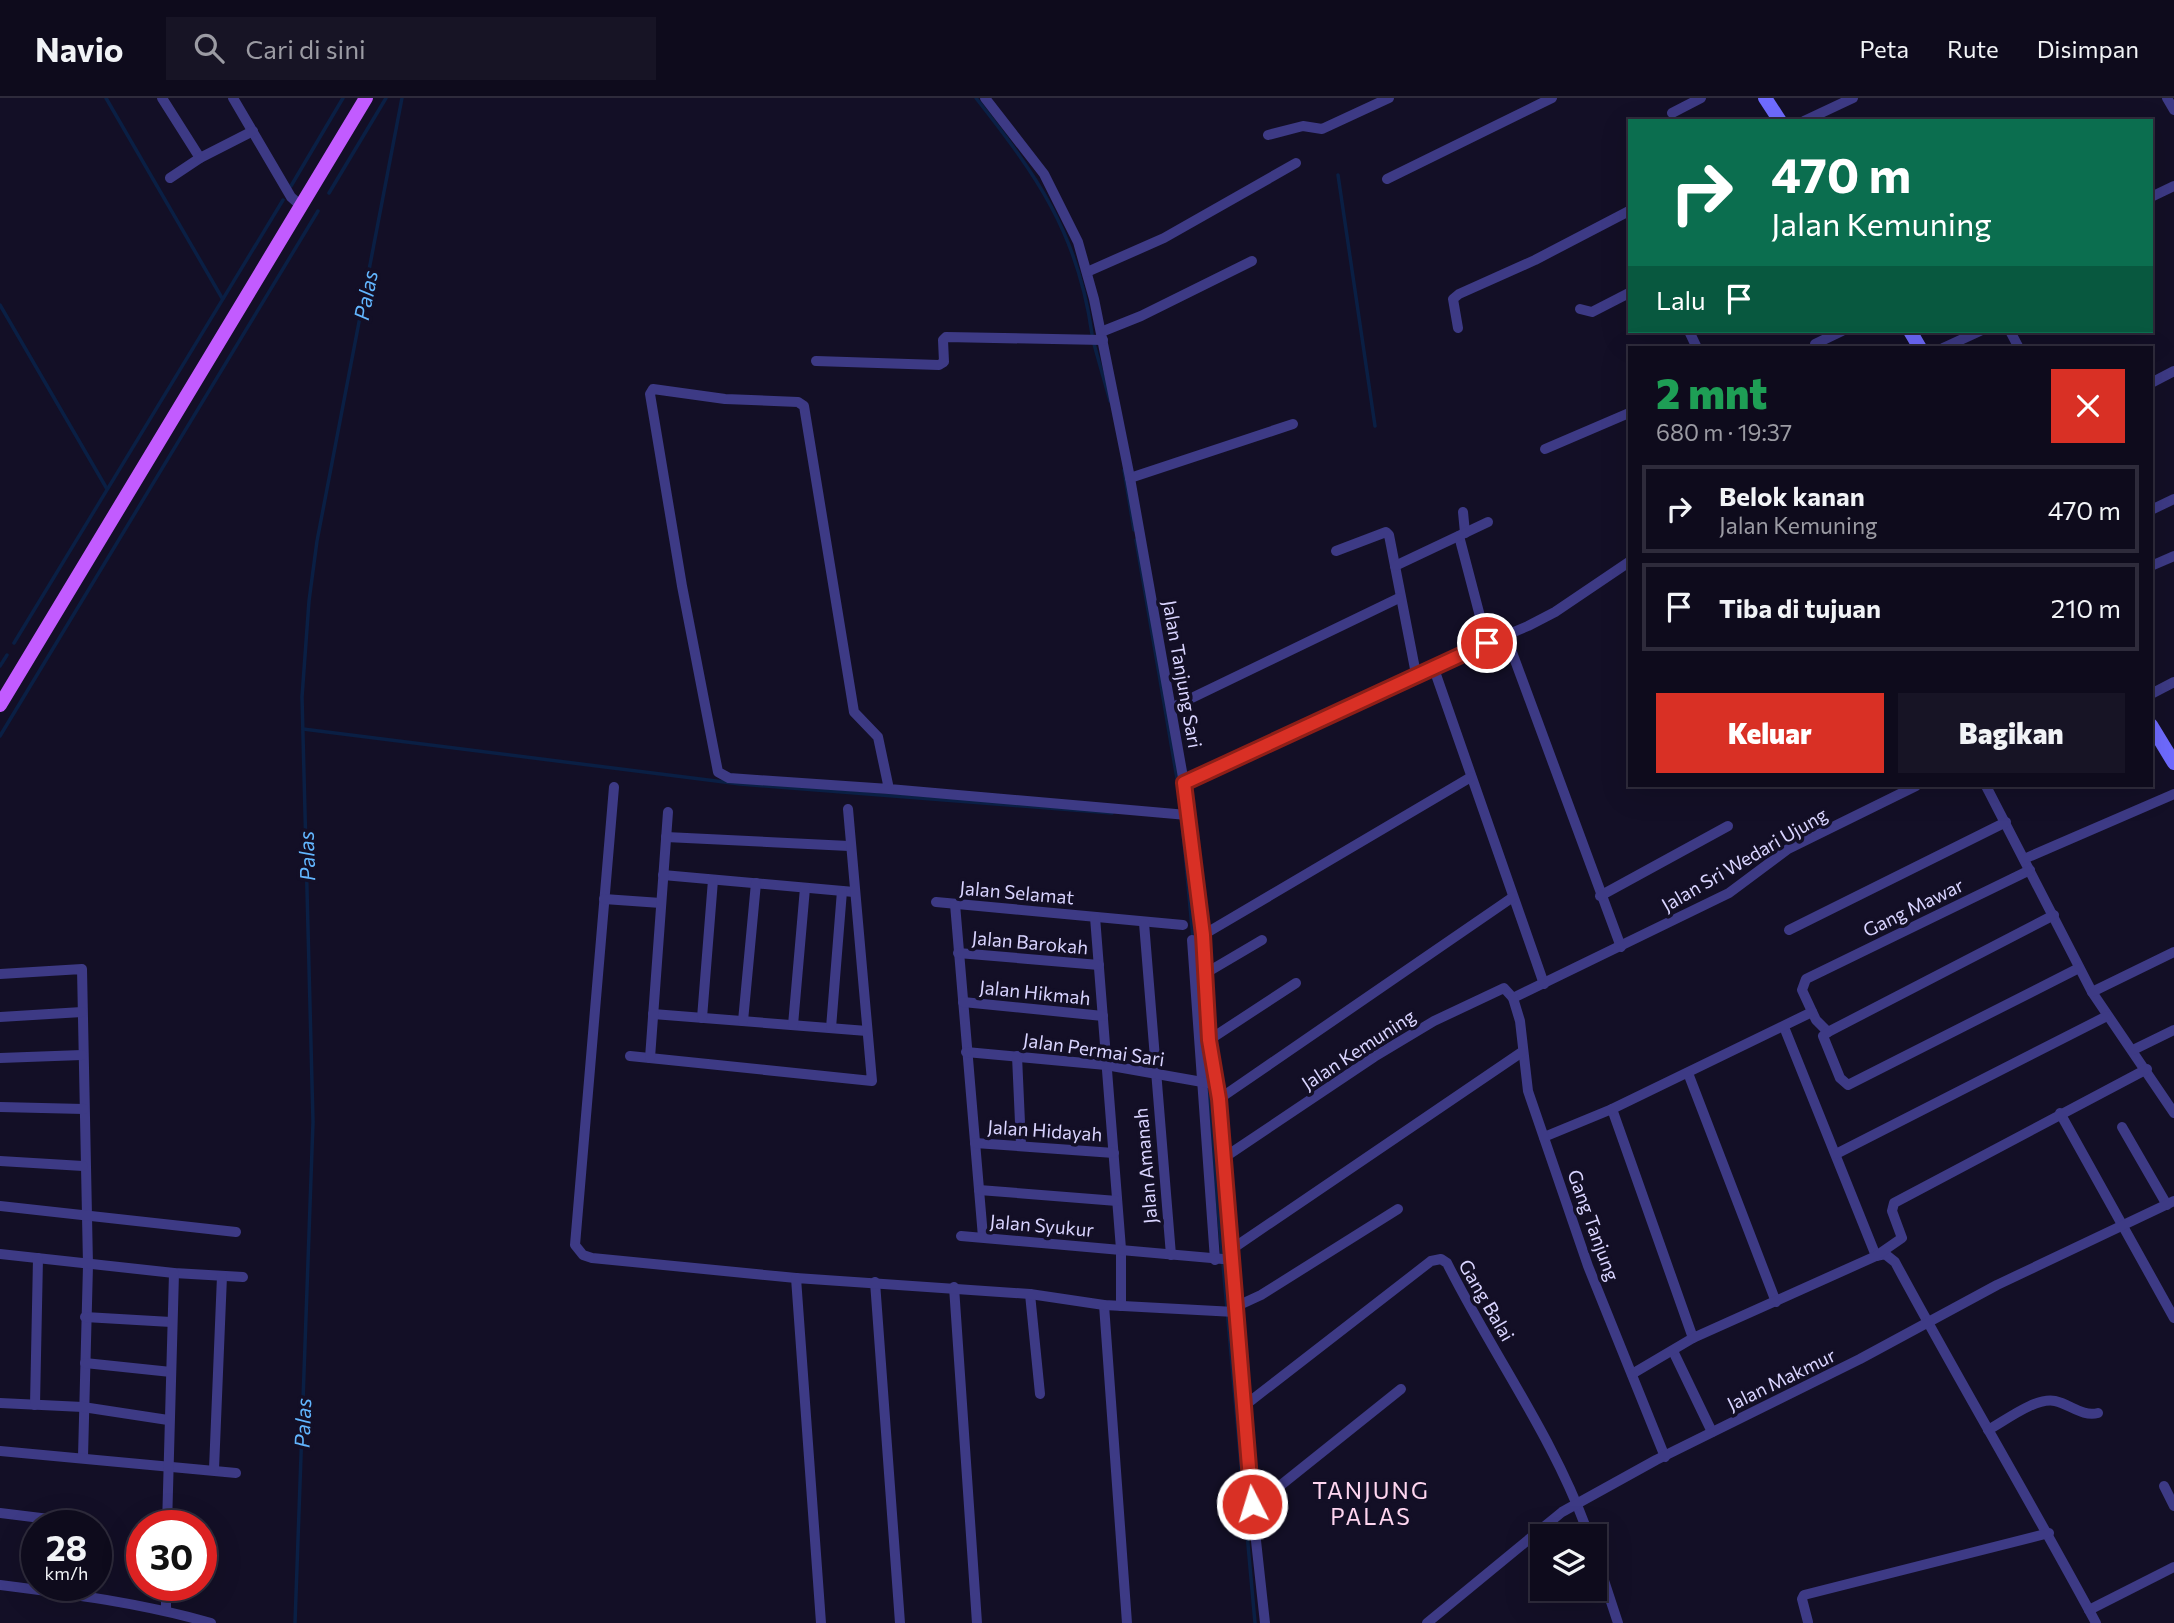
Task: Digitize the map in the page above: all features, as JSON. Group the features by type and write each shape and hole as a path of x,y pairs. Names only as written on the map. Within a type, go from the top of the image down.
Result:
{"main road":[{"path":"0,705 366,98"}],"street":[{"path":"162,98 200,158"},
{"path":"233,98 291,197 301,206"},
{"name":"Jalan Tanjung Sari","path":"985,98 1044,174 1078,242 1102,336 1130,478 1184,783 1183,815 1203,935 1201,969 1209,1040 1209,1083 1219,1099 1225,1157 1226,1258 1235,1310 1265,1623"},
{"path":"1268,135 1303,126 1322,129 1389,98"},
{"path":"1387,179 1552,98"},
{"path":"1672,113 1701,98"},
{"path":"1765,98 1779,119"},
{"path":"1808,119 1853,98"},
{"path":"2167,98 2174,110"},
{"path":"170,178 200,158 253,131"},
{"path":"1087,272 1185,227 1296,163"},
{"path":"2153,196 2174,186"},
{"path":"1458,328 1452,305 1453,299 1459,294 1535,260 1628,212"},
{"path":"816,361 939,365 944,362 943,340 946,337 1102,336 1252,261"},
{"path":"1580,309 1592,312 1628,294"},
{"path":"1815,344 1838,333"},
{"path":"1947,346 1976,333"},
{"path":"2153,382 2174,371"},
{"path":"889,789 878,737 854,712 804,405 798,402 725,399 653,389 650,394 682,586 718,772 729,778 1183,815"},
{"path":"1545,450 1628,413"},
{"path":"1130,478 1293,424"},
{"path":"2153,509 2174,499"},
{"path":"1463,512 1462,535 1487,643"},
{"path":"1395,566 1488,522"},
{"path":"1336,551 1386,532 1416,674"},
{"path":"2153,565 2174,555"},
{"path":"1184,783 1555,612 1628,563"},
{"path":"1171,708 1399,598"},
{"path":"1506,636 1621,947"},
{"path":"1433,666 1544,985"},
{"path":"2153,693 2174,682"},
{"path":"2153,728 2174,763"},
{"path":"1203,935 1471,777"},
{"path":"614,787 575,1245 583,1255 796,1278 1030,1294 1104,1305 1235,1310 1398,1209"},
{"name":"Jalan Sri Wedari Ujung","path":"1513,998 1729,893 1788,849 1914,787"},
{"path":"1987,787 2092,992 2147,1069 2174,1113"},
{"path":"2024,859 2174,794"},
{"path":"630,1056 872,1081 853,892 848,809"},
{"path":"650,1058 668,812"},
{"path":"1789,930 2006,822"},
{"path":"1600,895 1728,826"},
{"path":"666,837 849,846"},
{"name":"Gang Mawar","path":"1812,1012 1802,987 1812,975 2030,870"},
{"path":"663,876 853,892"},
{"path":"702,1018 713,880"},
{"path":"743,1021 756,883"},
{"path":"793,1025 805,888"},
{"path":"831,1028 842,891"},
{"path":"1219,1099 1513,897"},
{"path":"604,899 661,903"},
{"name":"Jalan Selamat","path":"936,902 1183,925"},
{"path":"956,904 983,1237"},
{"path":"2054,915 1828,1032 1823,1036 1840,1078 1848,1085 2079,968"},
{"path":"1095,917 1121,1249 1121,1306"},
{"name":"Jalan Amanah","path":"1144,923 1171,1255"},
{"path":"1192,940 1201,969 1226,1258 1522,1052"},
{"path":"1201,969 1262,940"},
{"name":"Jalan Barokah","path":"958,953 1098,965"},
{"path":"2092,992 2174,953"},
{"path":"0,974 82,969 83,1167 88,1213 83,1457"},
{"path":"1209,1040 1296,983"},
{"name":"Jalan Kemuning","path":"1225,1157 1374,1057 1434,1021 1504,988 1513,998"},
{"name":"Gang Tanjung","path":"1513,998 1520,1021 1528,1091 1588,1266 1665,1457"},
{"name":"Jalan Hikmah","path":"963,1002 1103,1016"},
{"path":"0,1017 82,1012"},
{"path":"1544,1137 1612,1109 1812,1012 1828,1032"},
{"path":"653,1014 867,1031"},
{"path":"1836,1154 2107,1016"},
{"path":"1784,1027 1876,1256"},
{"path":"2133,1050 2174,1030"},
{"name":"Jalan Permai Sari","path":"966,1052 1107,1065 1209,1083"},
{"path":"0,1058 82,1055"},
{"path":"1017,1056 1021,1145"},
{"path":"1632,1374 1693,1338 1876,1256 1902,1238 1892,1211 1894,1203 2147,1069"},
{"path":"1688,1073 1776,1302"},
{"path":"0,1107 84,1109"},
{"path":"1612,1109 1693,1338"},
{"path":"2060,1114 2174,1318"},
{"path":"2122,1127 2171,1203"},
{"name":"Jalan Hidayah","path":"975,1143 1114,1153"},
{"path":"0,1161 83,1167"},
{"path":"979,1190 1117,1201"},
{"name":"Jalan Makmur","path":"1427,1623 1546,1523 1665,1457 1928,1324 1997,1285 2171,1203"},
{"path":"0,1206 88,1213 236,1231"},
{"name":"Jalan Syukur","path":"961,1236 1226,1258"},
{"path":"0,1254 88,1265 243,1277"},
{"path":"1876,1256 1891,1256 2049,1533 2096,1623"},
{"path":"35,1405 38,1258"},
{"name":"Gang Balai","path":"1244,1406 1431,1261 1441,1259 1447,1263 1578,1505"},
{"path":"167,1510 170,1322 174,1273"},
{"path":"214,1469 222,1276"},
{"path":"796,1278 821,1623"},
{"path":"875,1282 900,1623"},
{"path":"954,1287 977,1623"},
{"path":"1030,1294 1040,1394"},
{"path":"1104,1305 1128,1623"},
{"path":"85,1317 170,1322"},
{"path":"1673,1351 1712,1433"},
{"path":"85,1363 171,1372"},
{"path":"1252,1504 1401,1389"},
{"path":"1988,1430 2045,1401 2057,1402 2082,1413 2098,1413"},
{"path":"0,1403 83,1407 169,1420"},
{"path":"0,1451 236,1473"},
{"path":"2164,1486 2174,1506"},
{"path":"1578,1505 1585,1524"},
{"path":"0,1513 21,1516"},
{"path":"1808,1622 1802,1599 1804,1595 2049,1533"},
{"path":"2089,1610 2174,1567"},
{"path":"0,1585 166,1610 211,1623"},
{"path":"1607,1590 1618,1623"},
{"path":"166,1601 166,1610"}],"waterway":[{"path":"106,98 222,298"},
{"path":"291,186 343,98"},
{"path":"329,193 386,98"},
{"name":"Palas","path":"295,1623 313,1122 302,697 309,601 317,541 402,98"},
{"path":"976,98 1018,154 1052,207 1077,265 1092,334"},
{"path":"1338,175 1375,426"},
{"path":"14,643 283,200"},
{"path":"0,736 318,211"},
{"path":"0,305 107,489"},
{"path":"1094,344 1110,401"},
{"path":"1124,470 1134,530"},
{"path":"1136,540 1179,790 1193,938"},
{"path":"0,666 7,655"},
{"path":"303,729 740,784 1112,813"},
{"path":"1207,1085 1255,1623"}],"district":[{"name":"TANJUNG PALAS","path":"1371,1503"}],"route":[{"path":"1252,1504 1225,1157 1209,1040 1203,935 1184,783 1487,643"}]}
